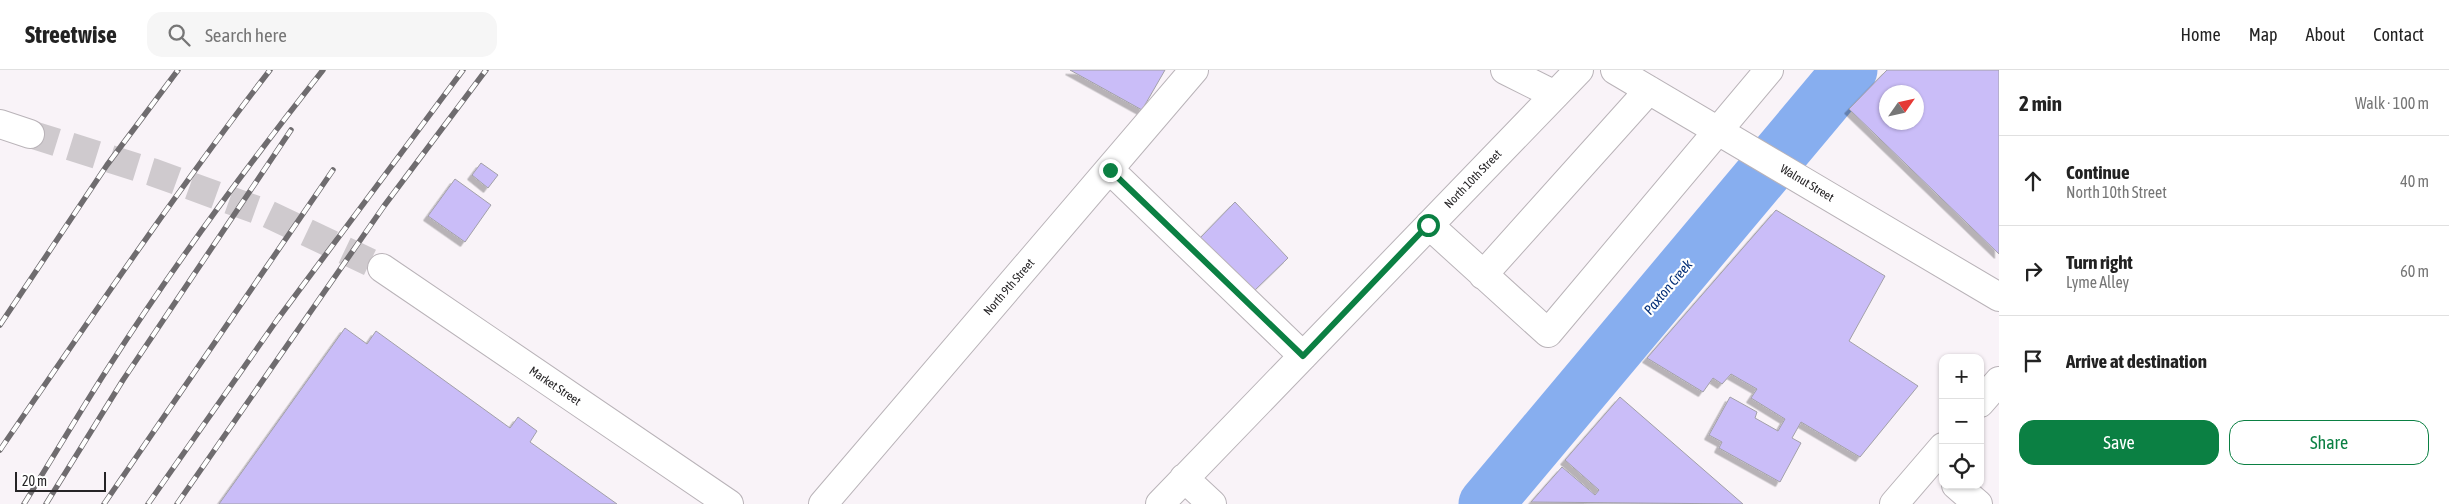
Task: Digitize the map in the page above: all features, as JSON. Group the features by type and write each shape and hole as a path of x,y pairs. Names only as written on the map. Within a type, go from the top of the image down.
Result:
{"main road":[{"name":"North 9th Street","path":"822,504 1194,70"},
{"path":"1506,70 1555,95"},
{"name":"North 10th Street","path":"1160,504 1579,70"},
{"name":"Walnut Street","path":"1615,70 1999,297"},
{"path":"1428,225 1548,333 1718,131 1756,74"},
{"path":"1483,275 1649,90"},
{"path":"0,124 30,134"},
{"path":"1110,170 1303,356"},
{"name":"Market Street","path":"382,268 729,504"},
{"path":"1983,399 1999,381"},
{"path":"1894,504 1938,461"},
{"path":"1184,478 1212,504"},
{"path":"1961,489 1978,504"}],"building":[{"path":"1070,70 1165,70 1142,110"},
{"path":"1887,70 1999,70 1999,254 1849,109"},
{"path":"481,163 498,175 488,188 472,175"},
{"path":"455,179 491,205 465,242 428,216"},
{"path":"1235,202 1288,258 1254,291 1200,238"},
{"path":"1776,210 1885,276 1849,341 1918,386 1860,457 1801,422 1792,438 1801,443 1780,482 1719,448 1722,442 1709,435 1730,397 1757,412 1755,418 1778,431 1785,419 1751,398 1757,389 1731,374 1722,384 1713,378 1703,392 1647,358"},
{"path":"345,328 367,344 376,331 510,428 518,417 537,431 530,442 617,504 219,504"},
{"path":"1620,397 1743,504 1531,502 1562,467 1595,495 1599,490 1565,460"}],"waterway":[{"name":"Paxton Creek","path":"1486,504 1850,70"}],"tunnel":[{"path":"30,134 152,172 268,214 382,268"}],"railway":[{"path":"0,325 107,165 178,70"},
{"path":"0,450 166,211 270,70"},
{"path":"24,504 97,385 159,291 239,179 323,70"},
{"path":"148,504 277,320 463,70"},
{"path":"177,504 384,206 486,70"},
{"path":"46,504 123,380 291,130"},
{"path":"104,504 333,170"}],"route":[{"path":"1110,170 1303,356 1428,225"}]}
